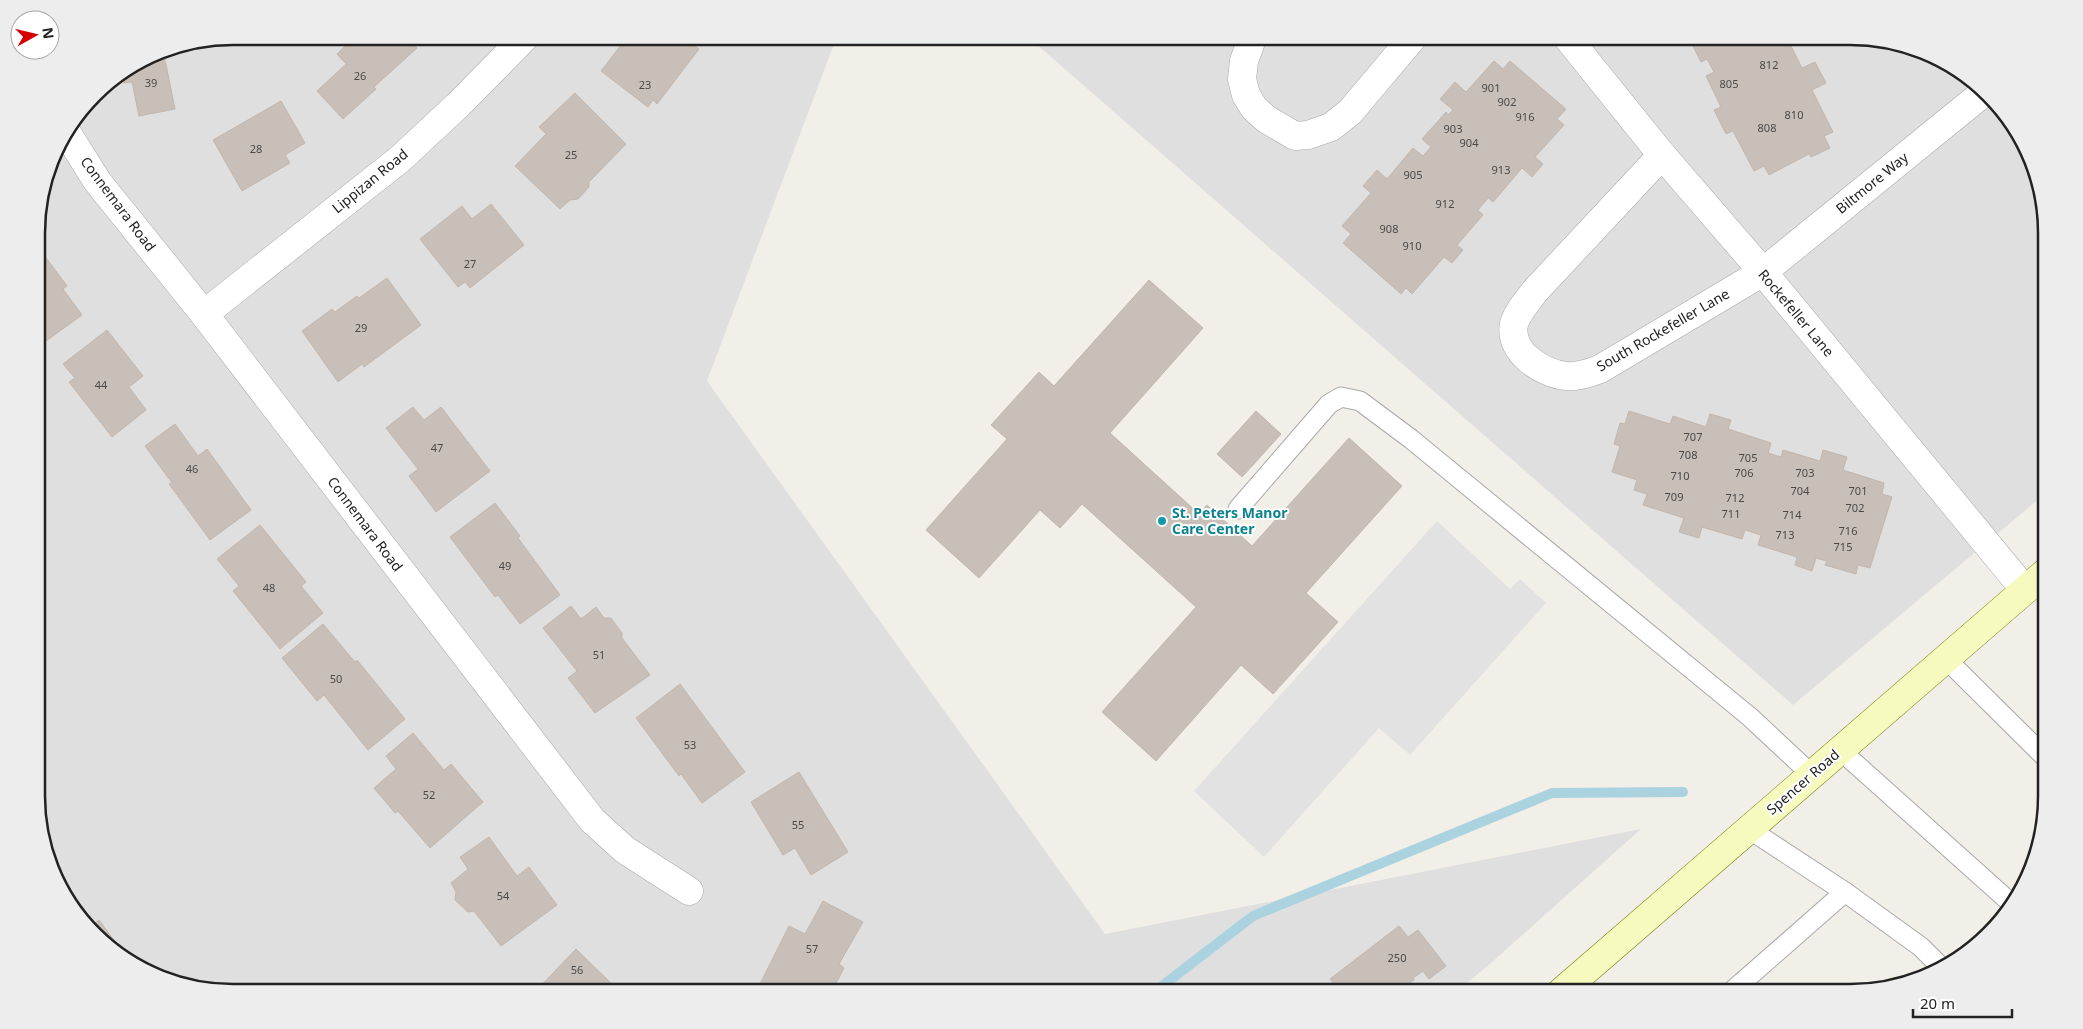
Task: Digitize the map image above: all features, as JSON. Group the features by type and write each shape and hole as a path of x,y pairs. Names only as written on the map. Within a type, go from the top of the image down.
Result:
{"main road":[{"name":"Spencer Road","path":"1569,984 2038,579"}],"street":[{"name":"Lippizan Road","path":"204,314 400,159 459,104 517,45"},
{"path":"1250,45 1244,61 1242,80 1246,95 1254,108 1266,119 1295,136 1308,135 1331,126 1350,112 1406,45"},
{"name":"Rockefeller Lane","path":"1573,45 1662,155 1763,272 2025,590"},
{"name":"Biltmore Way","path":"1763,272 1979,96"},
{"name":"Connemara Road","path":"71,138 98,181 204,314 592,820 625,850 689,891"},
{"name":"South Rockefeller Lane","path":"1662,155 1535,291 1523,307 1514,324 1515,339 1521,351 1535,364 1552,374 1568,376 1586,374 1600,369 1763,272"}],"lane":[{"path":"1238,509 1329,404 1341,397 1360,401 1411,439 1750,717 1812,775"},
{"path":"1946,659 2038,750"},
{"path":"1840,750 2007,899"},
{"path":"1749,829 1846,892 1921,947 1937,963"},
{"path":"1740,984 1846,892"}],"shaded area":[{"path":"221,45 834,45 707,381 1105,934 1641,829 1466,984 221,984 184,978 161,970 139,959 118,945 100,929 84,911 70,890 59,868 51,845 45,808 45,221 51,184 59,161 70,139 84,118 100,100 118,84 139,70 161,59 184,51"},
{"path":"1037,45 1862,45 1899,51 1922,59 1944,70 1965,84 1983,100 2006,128 2019,150 2032,184 2038,221 2038,500 1793,705"},
{"path":"1437,521 1510,589 1520,579 1546,603 1410,755 1379,728 1264,857 1194,791"}],"building":[{"path":"346,45 414,45 417,48 374,87 376,89 343,119 317,91 346,64 337,54"},
{"path":"621,45 694,45 699,49 657,104 653,100 648,107 601,71"},
{"path":"1692,45 1790,45 1802,68 1815,62 1826,83 1812,90 1833,132 1824,136 1830,148 1811,157 1809,154 1769,175 1764,166 1754,171 1733,131 1726,134 1714,110 1721,107 1706,76 1714,72 1707,59 1701,62"},
{"path":"165,58 175,109 139,116 132,82 124,83 123,80 139,70"},
{"path":"1494,61 1503,69 1510,61 1566,109 1557,119 1564,125 1535,157 1543,164 1532,177 1522,168 1493,202 1488,198 1478,210 1483,215 1457,245 1463,250 1452,263 1444,257 1412,294 1406,288 1401,294 1343,243 1351,234 1342,226 1371,193 1363,186 1377,170 1387,179 1413,148 1423,156 1431,147 1422,139 1446,112 1448,115 1453,110 1440,99 1455,82 1466,92"},
{"path":"575,93 626,144 589,182 589,187 578,199 570,200 560,209 515,166 546,134 539,127"},
{"path":"281,101 305,143 285,155 290,163 242,191 213,140"},
{"path":"491,204 524,245 470,288 465,282 458,287 420,239 462,206 472,219"},
{"path":"45,256 67,286 63,289 82,315 45,342"},
{"path":"387,278 421,325 364,367 362,364 338,382 302,331 332,309 335,312"},
{"name":"St. Peters Manor Care Center","path":"1149,280 1203,328 1110,433 1199,514 1207,505 1252,546 1349,438 1402,486 1306,593 1338,622 1273,694 1241,665 1156,761 1102,712 1196,607 1082,504 1060,528 1040,510 979,578 926,530 1007,439 991,425 1039,372 1054,386"},
{"path":"107,330 143,376 129,387 146,410 112,437 69,382 75,378 63,364"},
{"path":"413,407 424,420 441,407 490,471 436,512 409,476 418,469 386,428"},
{"path":"1256,411 1281,434 1242,477 1217,454"},
{"path":"1629,411 1670,424 1673,416 1706,427 1710,414 1731,420 1728,429 1771,443 1768,453 1781,457 1783,450 1820,461 1823,450 1847,457 1843,470 1884,483 1882,494 1892,497 1870,568 1858,565 1856,574 1825,565 1827,561 1816,558 1812,571 1795,565 1797,557 1758,545 1761,535 1745,530 1742,539 1702,527 1699,538 1679,532 1684,518 1643,505 1647,494 1634,490 1637,480 1612,472 1620,446 1614,444 1620,423 1625,424"},
{"path":"175,424 198,456 207,449 251,510 210,540 169,484 172,483 145,446"},
{"path":"495,503 560,595 520,624 498,595 495,597 450,537"},
{"path":"260,525 306,582 301,586 323,613 280,649 233,591 239,586 217,559"},
{"path":"571,606 581,619 596,607 604,618 611,618 622,633 622,638 650,675 595,713 568,678 577,671 543,628"},
{"path":"323,624 355,662 357,660 405,719 368,750 324,695 317,701 282,658"},
{"path":"680,684 745,772 702,803 681,774 679,776 636,718"},
{"path":"413,733 444,770 451,764 483,802 430,848 398,811 395,813 374,788 396,769 386,756"},
{"path":"799,772 848,852 811,875 795,848 783,855 751,802"},
{"path":"489,837 517,876 529,867 557,905 501,946 474,911 468,912 455,900 456,892 451,883 468,869 460,857"},
{"path":"823,901 863,922 839,964 844,968 836,984 760,984 789,926 805,934"},
{"path":"99,920 117,944 100,929 95,923"},
{"path":"1399,926 1408,937 1418,930 1446,966 1429,979 1423,971 1408,984 1334,984 1330,979"},
{"path":"576,949 612,984 543,984"}],"waterway":[{"path":"1165,984 1253,916 1552,793 1683,792"}],"place":[{"name":"St. Peters Manor Care Center","path":"1162,521"}]}
